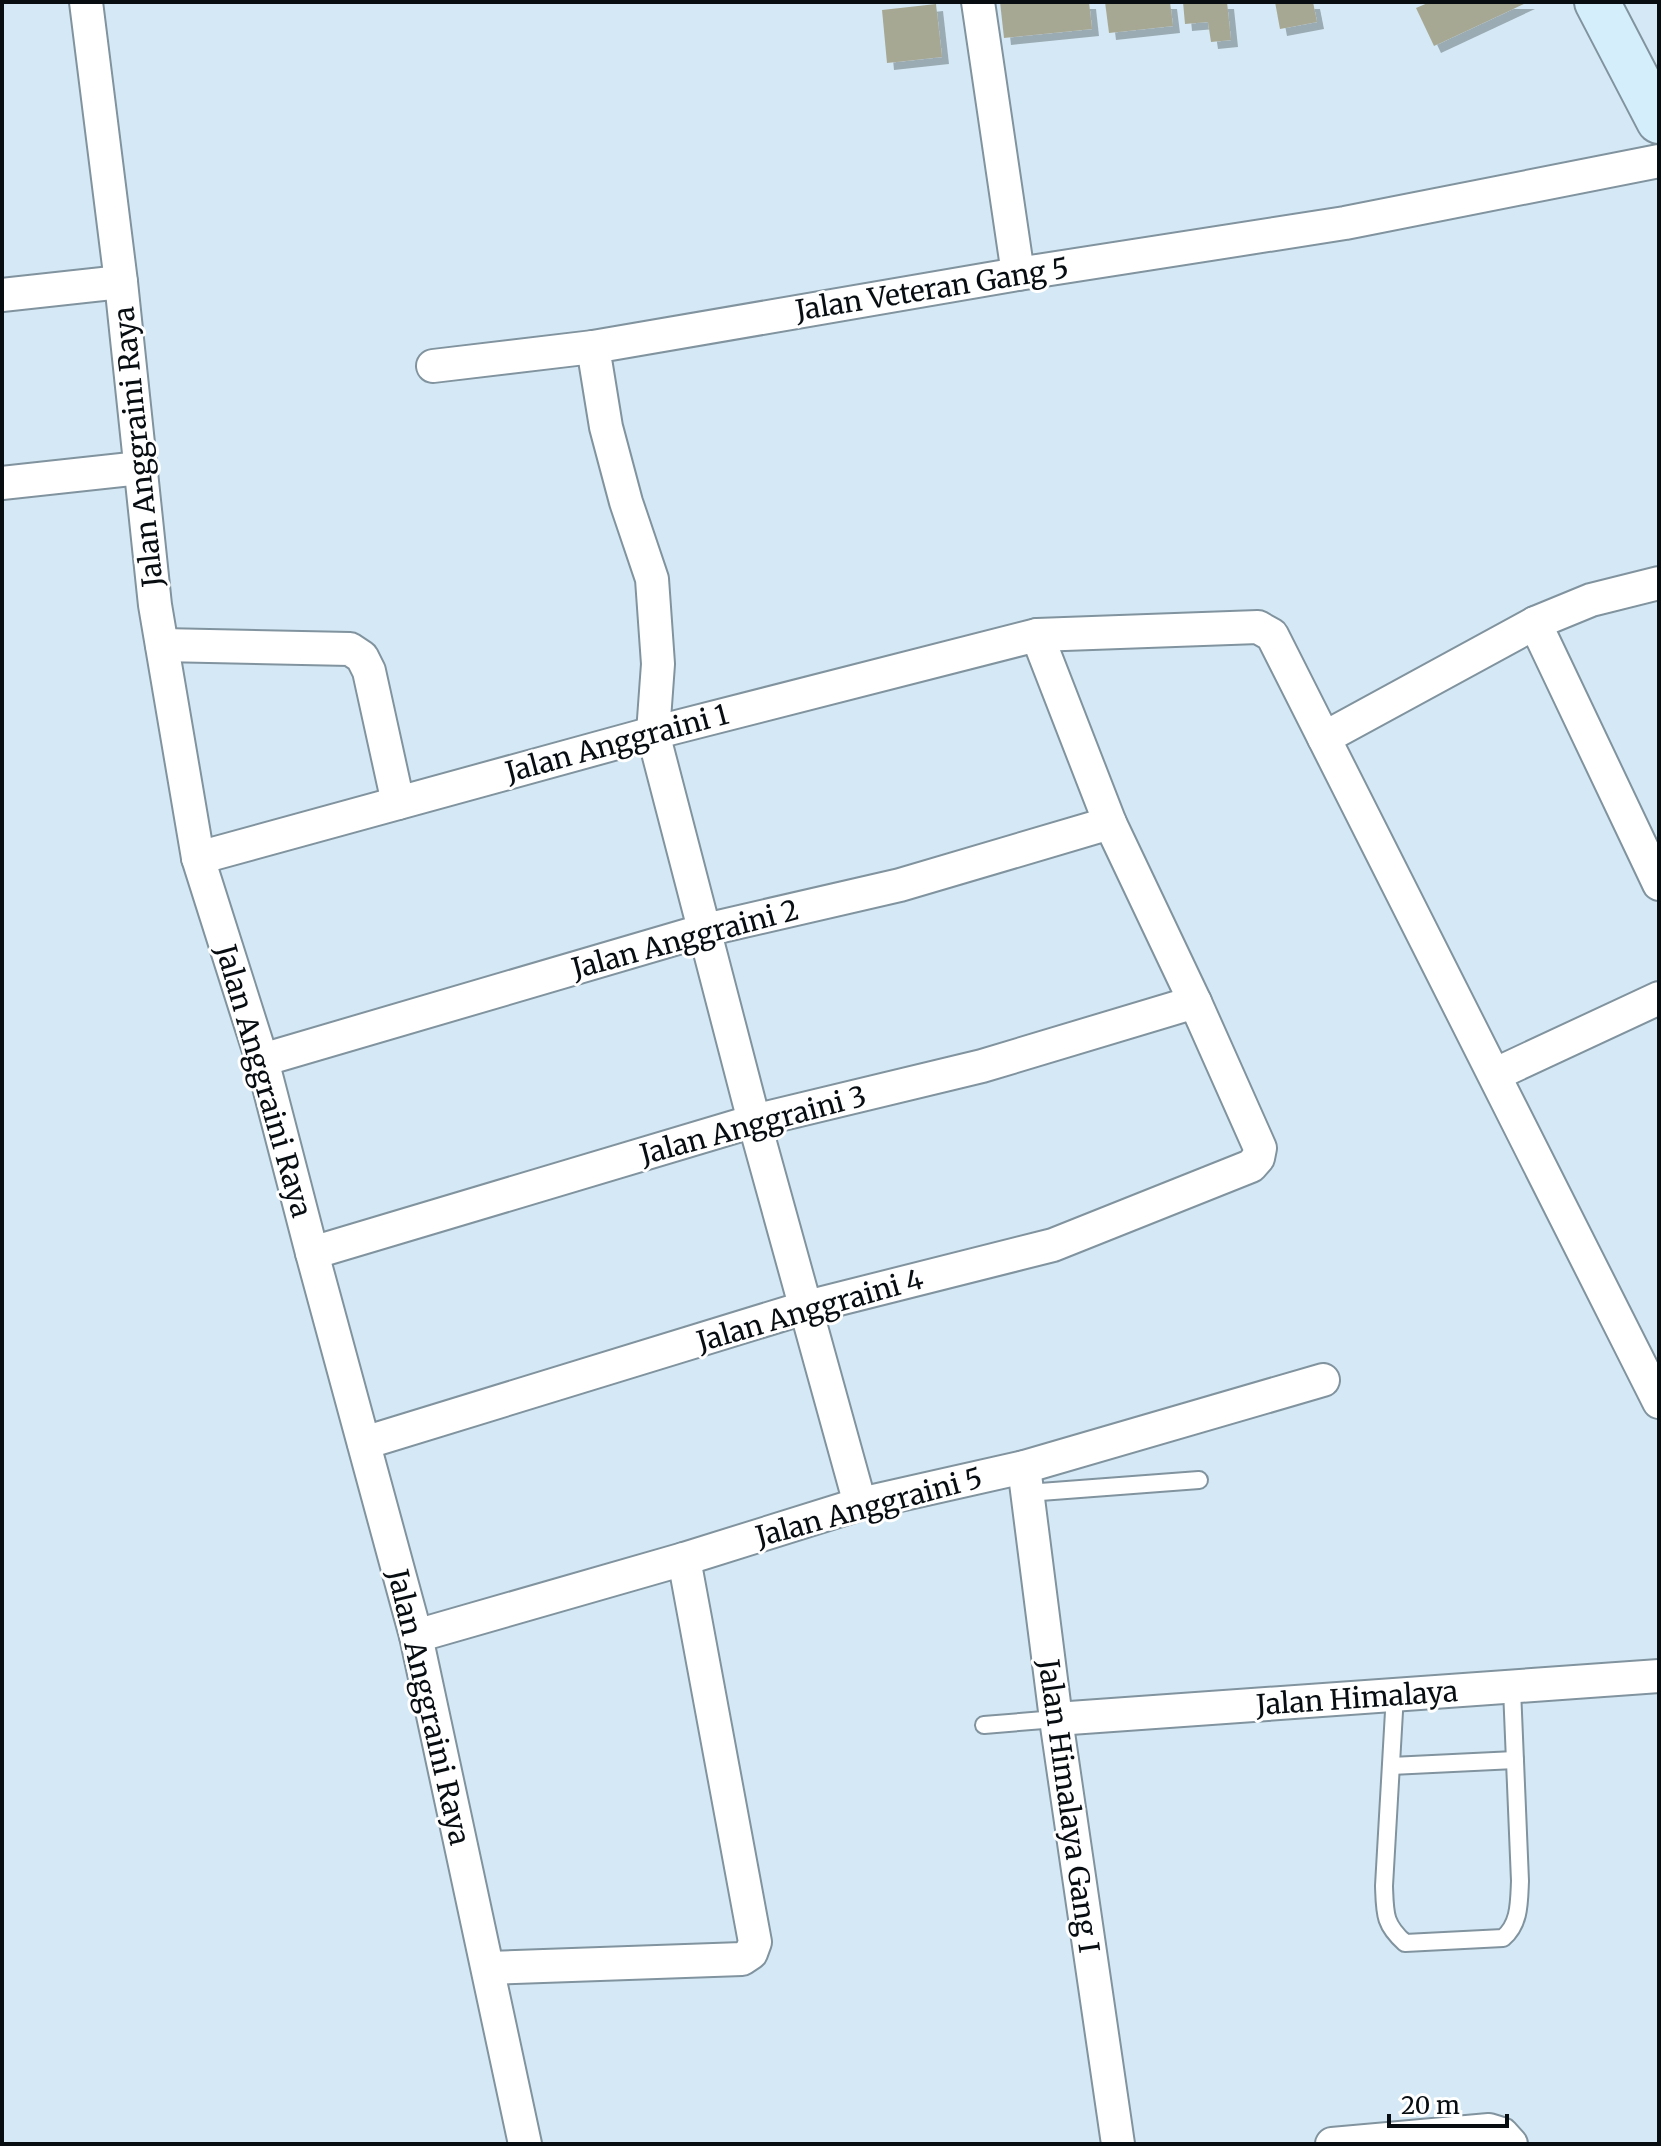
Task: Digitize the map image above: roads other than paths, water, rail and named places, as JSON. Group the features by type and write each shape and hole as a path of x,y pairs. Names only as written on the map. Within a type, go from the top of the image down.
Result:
{"main road":[{"path":"1597,2 1659,121"}],"street":[{"name":"Jalan Anggraini Raya","path":"86,2 162,645 198,858 262,1060 416,1636 525,2144"},
{"path":"978,2 1018,274"},
{"name":"Jalan Veteran Gang 5","path":"433,366 593,347 1018,274 1345,223 1659,161"},
{"path":"2,295 121,282"},
{"path":"593,347 606,427 626,502 652,579 658,664 653,733 754,1121 860,1504"},
{"path":"2,483 140,468"},
{"path":"1659,583 1591,600 1535,623 1324,738 1659,1402"},
{"path":"1535,623 1659,884"},
{"name":"Jalan Anggraini 1","path":"198,858 653,733 1037,635 1266,629 1272,635 1324,738"},
{"path":"1037,635 1110,823 1195,1002"},
{"path":"162,645 350,649 362,657 369,671 398,803"},
{"name":"Jalan Anggraini 2","path":"262,1060 705,930 900,885 1110,823"},
{"path":"1496,1074 1659,998"},
{"name":"Jalan Anggraini 3","path":"312,1253 754,1121 982,1066 1195,1002"},
{"name":"Jalan Anggraini 4","path":"364,1443 807,1307 1053,1245 1251,1166 1258,1158 1260,1148 1195,1002"},
{"name":"Jalan Anggraini 5","path":"416,1636 684,1559 860,1504 1025,1480 1323,1380"},
{"name":"Jalan Himalaya Gang I","path":"1025,1480 1056,1719 1118,2144"},
{"path":"489,1968 742,1959 751,1953 755,1942 684,1559"},
{"name":"Jalan Himalaya","path":"1056,1719 1395,1694 1512,1689 1659,1676"},
{"path":"1342,2144 1489,2130 1502,2134 1511,2144"}],"lane":[{"path":"1025,1480 1199,1480"},
{"path":"1395,1694 1385,1917 1391,1930 1405,1943 1503,1938 1513,1929 1520,1881 1512,1689"},
{"path":"984,1725 1056,1719"},
{"path":"1391,1766 1515,1760"}]}
